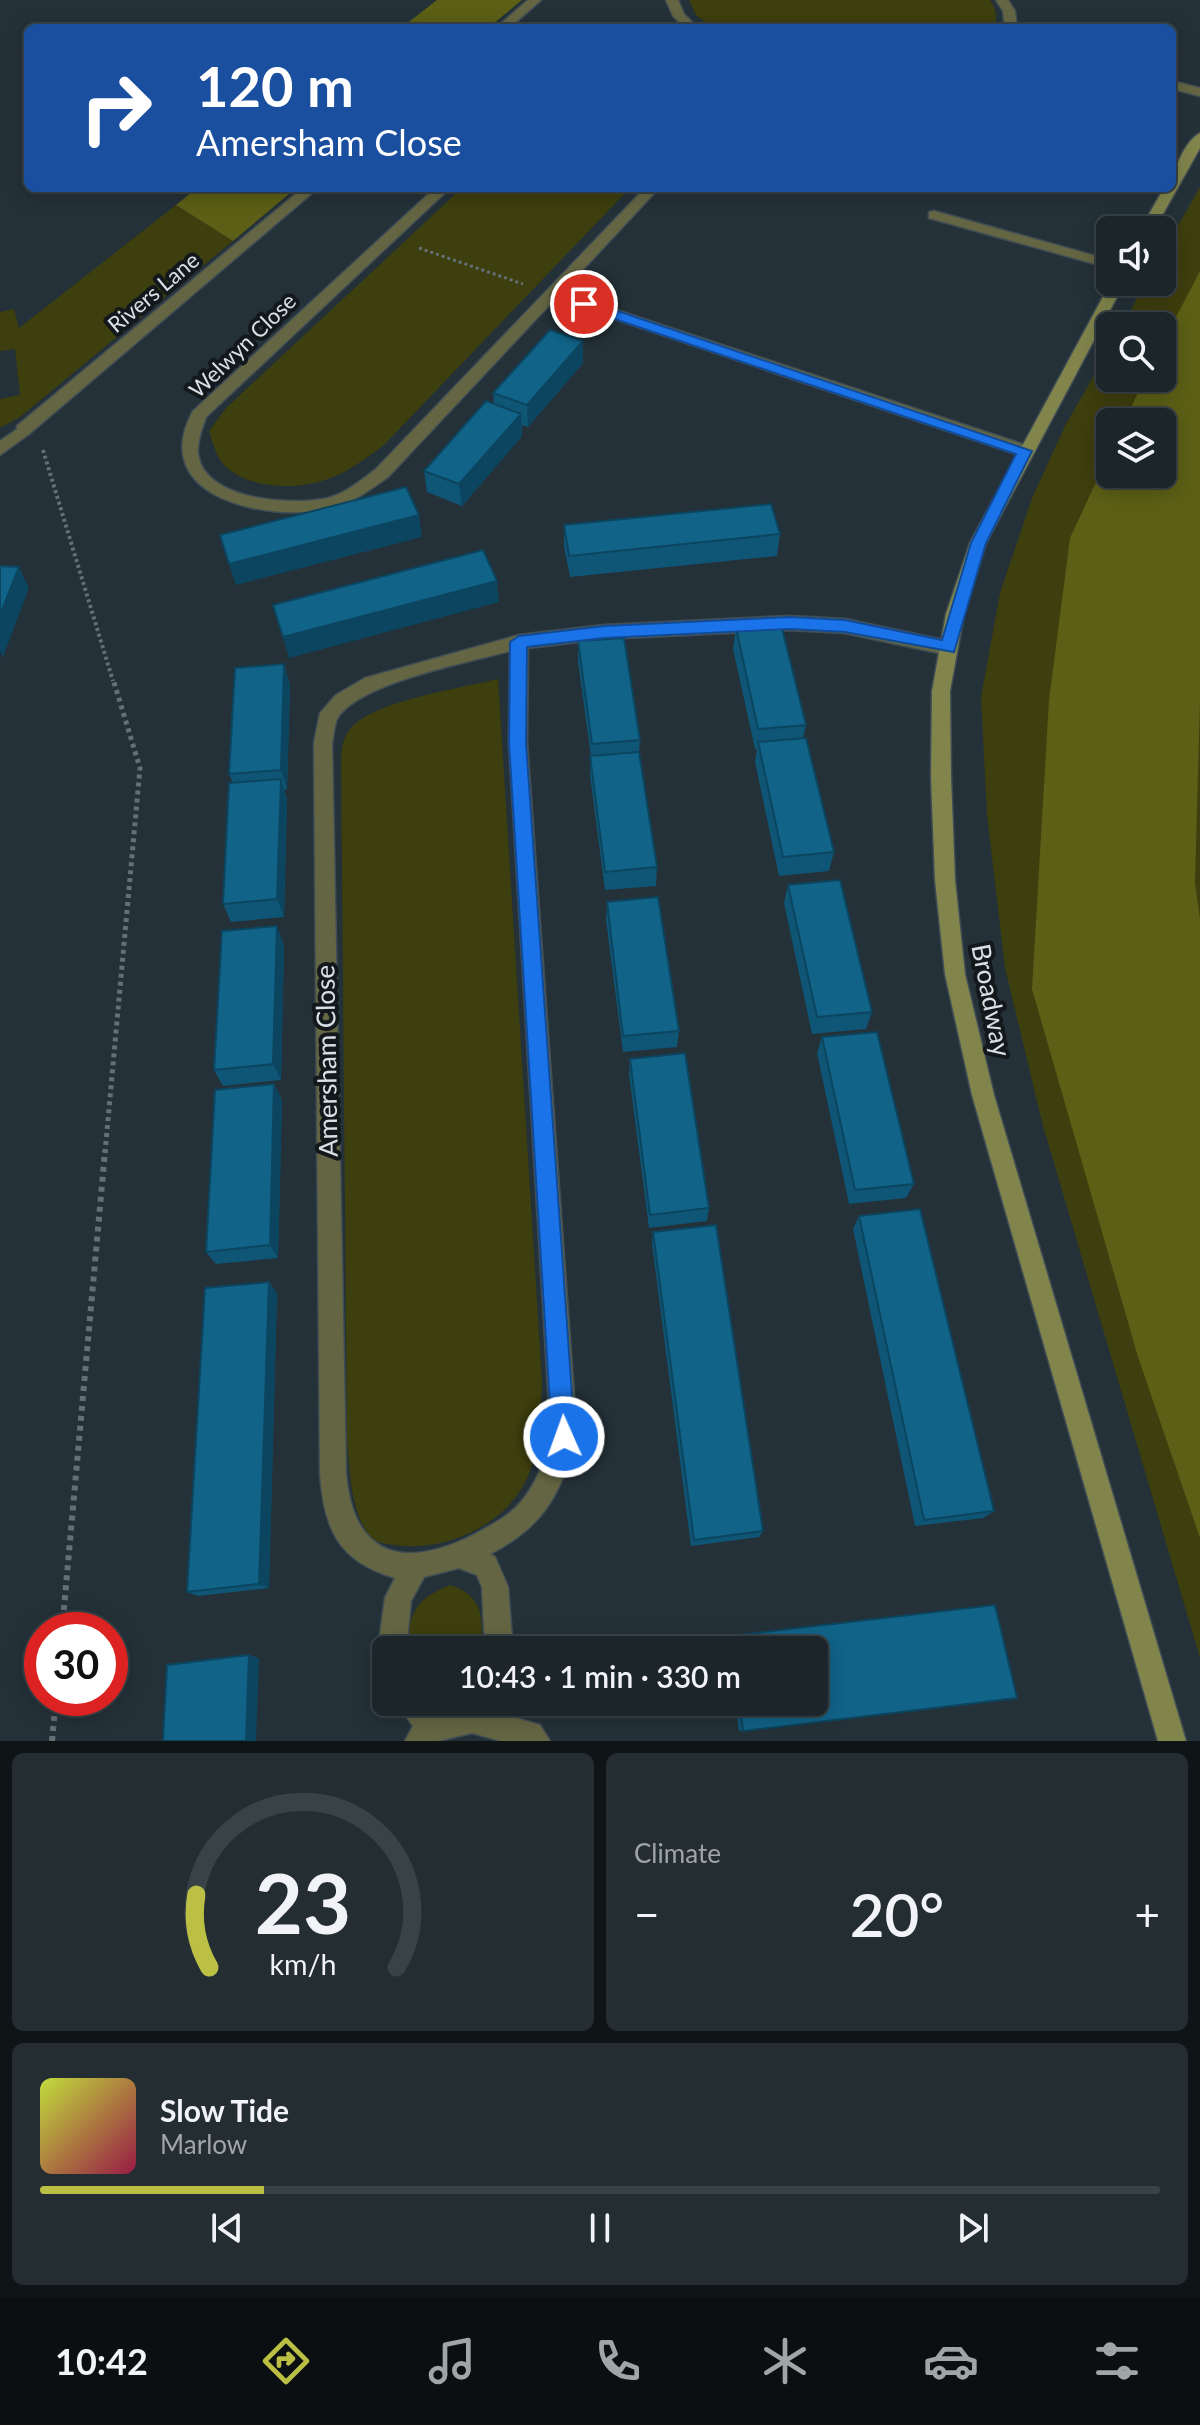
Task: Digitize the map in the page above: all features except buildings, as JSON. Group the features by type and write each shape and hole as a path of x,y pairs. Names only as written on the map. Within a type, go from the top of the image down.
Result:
{"street":[{"path":"507,24 535,0"},
{"path":"672,0 679,16 688,24"},
{"path":"1002,0 1009,11 1011,24"},
{"path":"1176,86 1200,92"},
{"path":"1176,178 1200,137"},
{"name":"Rivers Lane","path":"0,450 306,192"},
{"name":"Welwyn Close","path":"439,192 199,415 190,440 191,460 201,476 223,494 260,505 303,507 344,499 382,473 648,192"},
{"path":"1155,216 1168,192"},
{"path":"934,215 1096,260"},
{"path":"554,294 1025,451"},
{"name":"Broadway","path":"1110,296 978,543 955,614 941,691 945,880 955,974 983,1095 1172,1741"},
{"name":"Amersham Close","path":"519,642 518,743 564,1437 552,1478 532,1510 515,1527 462,1556 415,1568 366,1555 345,1531 337,1496 331,1437 323,743 327,718 342,700 371,683 519,642 604,632 790,623 845,626 948,648"},
{"path":"462,1556 486,1566 495,1587 499,1636"},
{"path":"393,1636 398,1598 415,1568"},
{"path":"417,1716 426,1734 465,1716"},
{"path":"487,1716 530,1735 536,1741"}],"path":[{"path":"389,237 554,294"},
{"path":"47,410 40,439 140,768 64,1612"},
{"path":"52,1741 54,1716"}],"shaded area":[{"path":"437,0 522,0 493,24 406,24"},
{"path":"689,0 990,0 996,21 995,24 707,24 696,15"},
{"path":"1200,187 1200,1658 1043,1126 1005,968 987,814 981,697 1000,593 1032,498 1065,426 1096,372 1096,392 1176,392 1176,312 1130,312 1138,296 1176,296 1176,229"},
{"path":"192,192 291,192 233,241 176,205"},
{"path":"458,192 626,192 383,446 348,470 323,481 295,486 266,485 240,476 224,465 209,431 226,408"},
{"path":"176,205 233,241 20,417 0,428 0,399 20,395 15,349 0,351 0,312 14,309 19,328"},
{"path":"1200,271 1200,702 1195,883 1200,918 1200,1538 1138,1357 1032,989 1049,700 1070,538 1096,482 1096,488 1176,488 1176,408 1131,408 1138,392 1176,392 1176,317"},
{"path":"498,679 542,1382 539,1436 533,1463 522,1488 498,1515 483,1526 449,1541 431,1545 391,1545 373,1539 362,1523 352,1488 347,1439 341,758 344,739 361,719 397,703"},
{"path":"450,1585 469,1595 479,1610 481,1636 409,1636 416,1609 438,1590"}],"route":[{"path":"564,1437 518,743 519,642 604,632 790,623 845,626 948,648 955,614 978,543 1025,451 584,304"}]}
